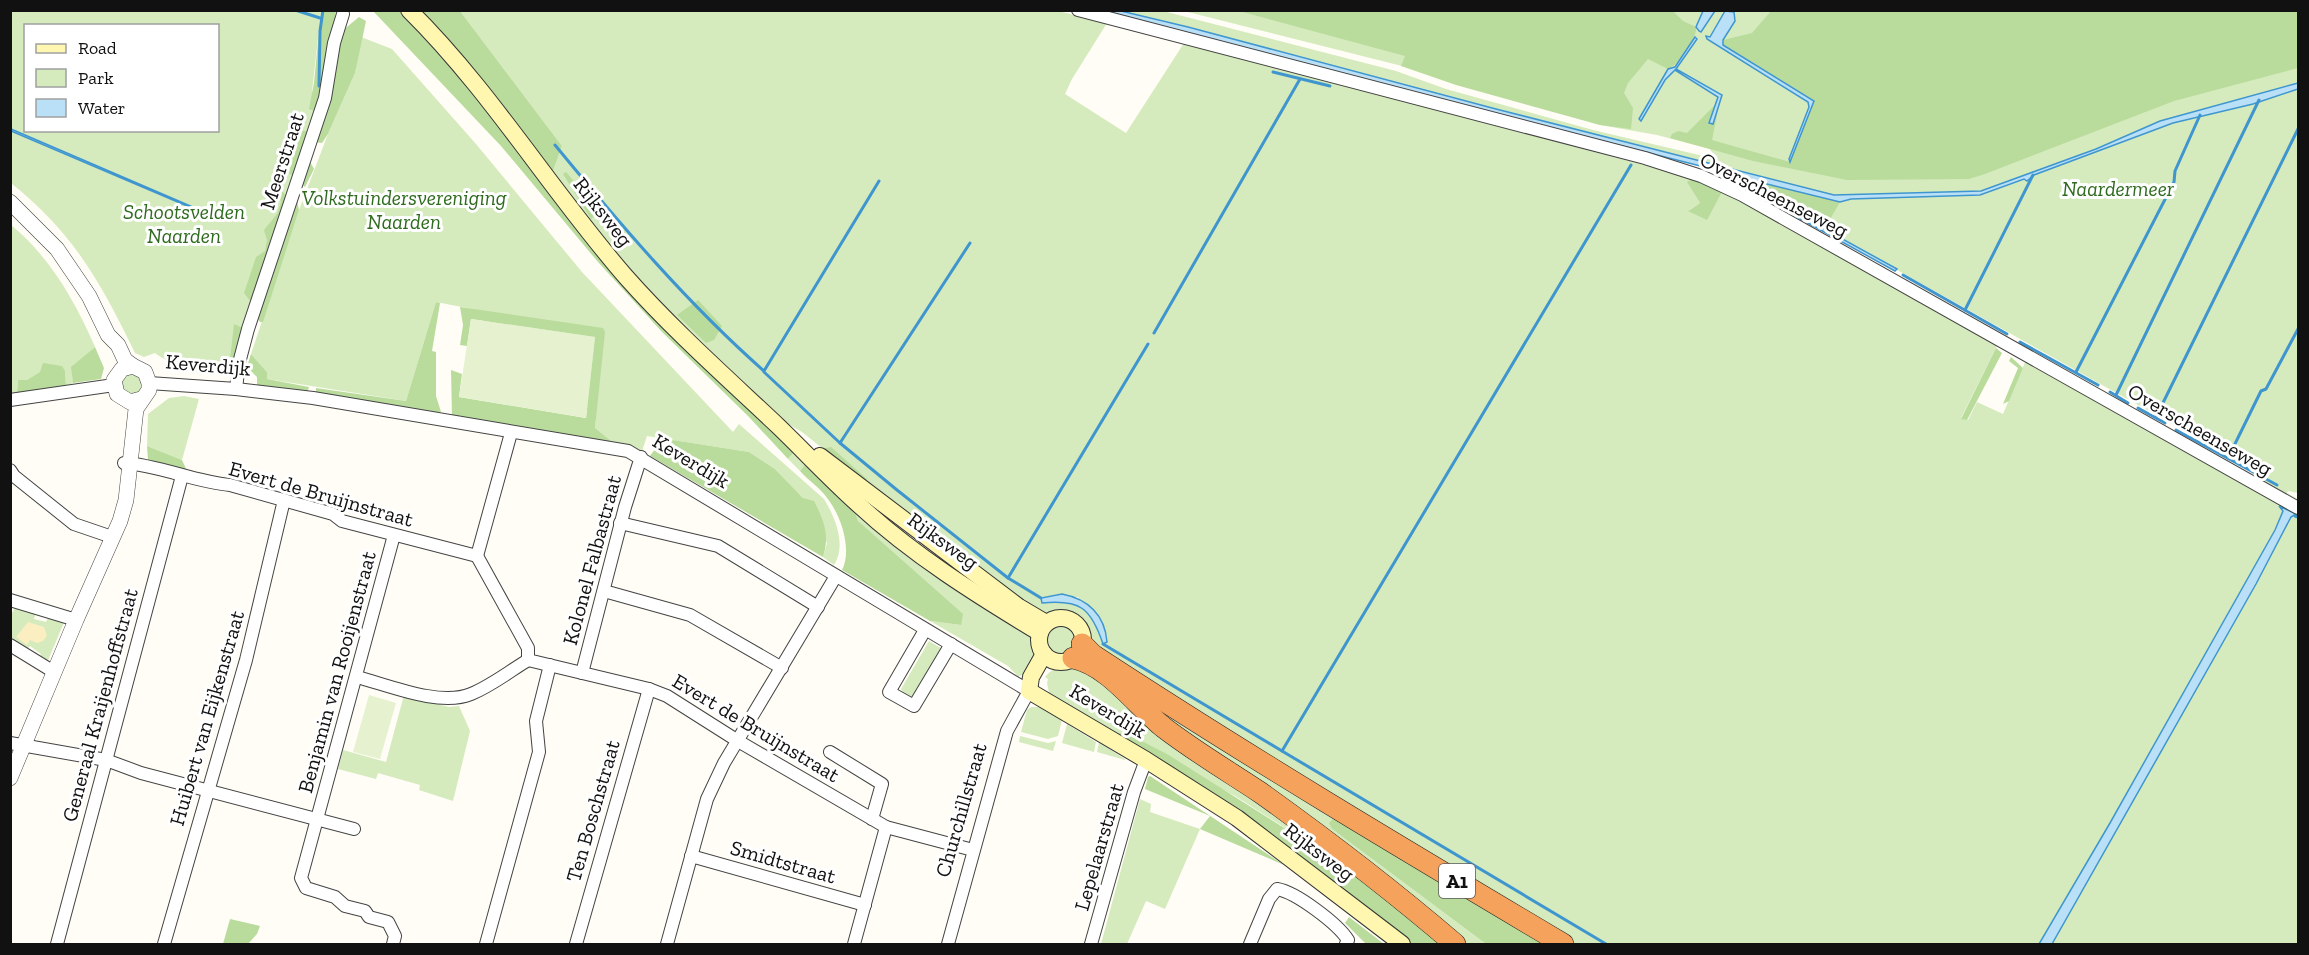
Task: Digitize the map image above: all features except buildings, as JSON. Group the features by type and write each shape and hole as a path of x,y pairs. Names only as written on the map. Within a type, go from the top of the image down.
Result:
{"highway":[{"name":"A1","path":"1063,654 1088,652 1287,778 1563,945"},
{"name":"A1","path":"1063,654 1091,665 1115,682 1162,726 1366,870 1455,945"}],"main road":[{"name":"Rijksweg","path":"409,10 441,42 521,142 577,218 627,278 715,369 777,426 831,464 1043,628"},
{"path":"1053,619 1069,619 1080,630 1063,654 1040,648 1043,628 1053,619"},
{"name":"Churchillstraat","path":"1029,691 1063,654"},
{"name":"Keverdijk","path":"1029,691 1146,760"},
{"name":"Rijksweg","path":"1146,760 1237,818 1402,945"}],"street":[{"name":"Overscheenseweg","path":"1078,10 1645,158 1701,176 1742,195 2298,508"},
{"name":"Meerstraat","path":"236,388 239,363 248,329 325,98 334,43 343,14"},
{"path":"10,202 57,249 89,296 108,335 117,363 117,386 127,413 128,463"},
{"path":"10,778 17,744 54,672 112,537 128,463 135,414 141,399 149,390 149,383 144,372 125,360 118,345 108,335"},
{"path":"117,386 122,369 133,366"},
{"name":"Keverdijk","path":"149,383 236,388 313,398 628,451 1029,691"},
{"path":"117,386 130,402 141,399"},
{"path":"10,400 117,386"},
{"path":"357,677 438,698 457,698 471,695 528,660 528,648 477,556 511,433"},
{"name":"Kolonel Falbastraat","path":"582,673 620,523 641,457"},
{"name":"Evert de Bruijnstraat","path":"128,463 218,485 230,485 333,514 342,521 477,556"},
{"path":"10,470 14,476 74,524 112,537"},
{"name":"Generaal Kraijenhoffstraat","path":"57,945 182,476"},
{"name":"Huibert van Eijkenstraat","path":"164,945 248,650 284,500"},
{"path":"620,523 718,546 818,607"},
{"name":"Benjamin van Rooijenstraat","path":"394,535 301,878 306,888 335,897 345,906 365,911 369,917 388,922 394,940"},
{"path":"667,945 707,799 724,763 836,576"},
{"path":"604,591 690,615 782,668"},
{"path":"10,600 76,620"},
{"path":"925,630 889,692 914,706 951,644"},
{"path":"10,645 54,672"},
{"name":"Evert de Bruijnstraat","path":"528,660 649,689 667,696 738,741 886,827 973,850"},
{"path":"486,945 539,752 536,721 550,665"},
{"name":"Ten Boschstraat","path":"576,945 649,689"},
{"name":"Churchillstraat","path":"952,944 973,850 1007,730 1029,691"},
{"path":"17,744 106,760 141,773 354,829"},
{"path":"830,752 882,784 872,819"},
{"name":"Lepelaarstraat","path":"1091,945 1134,792 1146,760"},
{"path":"854,945 886,827"},
{"name":"Smidtstraat","path":"691,856 864,905"},
{"path":"1250,945 1269,899 1277,889 1284,890 1298,898 1343,932 1348,940 1346,945"}],"green space":[{"path":"1672,10 1683,21 1696,27 1696,32 1691,44 1672,67 1668,69 1648,59 1628,83 1624,93 1633,108 1631,129 1600,125 1456,85 1401,66 1405,56 1239,11"},
{"name":"Schootsvelden Naarden","path":"10,11 321,11 312,92 322,94 236,365 218,373 194,372 155,353 144,357 135,353 110,303 84,260 69,240 33,202 11,183"},
{"path":"321,11 336,11 325,80 317,112 309,109 314,83"},
{"path":"373,11 399,11 418,27 514,143 795,451 788,459 748,416 662,332 598,262 501,146"},
{"path":"418,11 460,11 562,146 552,174"},
{"path":"460,11 1058,11 1107,23 1065,94 1126,133 1184,43 1693,178 1688,183 1700,203 1689,210 1706,219 1723,190 1998,344 1961,418 1968,420 1977,402 2003,414 2026,360 2298,511 2298,944 2052,944 2256,584 2291,517 2295,516 2280,506 2284,511 2275,530 2039,944 1570,944 1091,651 1078,621 1066,615 1046,616 1003,589 997,579 958,549 937,540 802,432 776,417 673,317 604,241 552,174 562,146","holes":["1078,597 1107,637 1087,611 1081,607 1063,602 1042,603"]},
{"name":"Naardermeer","path":"1091,11 1163,11 1396,71 1446,89 1593,130 1716,159 1710,149 1657,135 1600,125 1402,66 1184,11 2298,11 2298,493 2288,491 2287,493 2298,499 2298,503 2276,491 2229,456 1797,214 1722,168 1419,98"},
{"path":"1771,11 2298,11 2298,68 2174,101 1969,179 1847,180 1753,161 1670,138 1678,131 1687,133 1717,103 1709,123 1713,124 1718,110 1712,140 1790,162 1814,101 1722,44 1723,40 1752,33"},
{"path":"359,17 366,21 355,73 328,134 322,143 313,142 342,31"},
{"name":"Volkstuindersvereniging Naarden","path":"361,37 392,49 476,144 582,272 733,432 739,424 824,499 838,531 839,549 834,565 823,557 827,543 803,498 775,469 749,452 647,436 642,451 615,444 595,428 596,419 472,309 436,302 406,401 267,379 267,372 251,354 299,210 328,134 355,73"},
{"path":"301,130 310,132 309,160 314,169 305,187 289,173"},
{"path":"566,172 600,212 591,219 563,174"},
{"path":"1693,178 1723,190 1707,220 1688,211 1700,203 1687,182"},
{"path":"1743,178 1840,202 1825,228"},
{"path":"278,192 283,192 288,199 254,306 244,293 256,257 265,251 267,240 264,230 277,214 281,202"},
{"path":"296,196 299,210 263,322 260,322 258,319"},
{"path":"10,224 49,265 79,313 95,347 72,367 73,383 66,386 65,371 41,372 27,380 18,381 17,393 11,393"},
{"path":"698,300 722,326 714,340 706,343 677,315"},
{"path":"436,302 440,303 432,351 436,352 436,396 441,412 434,413 316,395 316,388 406,401"},
{"path":"460,307 603,328 605,332 595,428 615,444 452,417 451,370 462,374 459,397 586,418 595,337 471,319 467,346 460,345 463,325"},
{"path":"471,319 595,337 586,418 459,397"},
{"path":"234,324 245,329 236,365 230,359"},
{"path":"95,347 104,368 101,379 73,383 71,367"},
{"path":"1996,348 2002,353 1967,420 1961,419"},
{"path":"251,354 267,372 267,379 309,387 307,393 257,385 257,377 247,367"},
{"path":"2011,357 2023,368 2009,401 2003,404 2018,368 2009,361"},
{"path":"43,363 62,366 65,371 66,386 17,393 18,380 27,380 40,372"},
{"path":"136,373 144,382 140,393 133,396 122,390 122,379 124,375"},
{"path":"184,396 199,399 182,460 147,446 148,414 169,398"},
{"path":"673,440 749,452 775,469 803,498 814,501 825,528 826,542 823,557 650,456 658,445"},
{"path":"147,446 182,460 187,471 148,460"},
{"path":"831,447 867,479 864,484 821,449"},
{"path":"795,451 807,462 800,471 788,459"},
{"path":"807,462 853,505 858,521 963,614 961,625 930,621 842,570 846,545 842,526 827,498 800,471"},
{"path":"853,505 1034,637 1036,652 1024,675 1018,676 1008,666 930,621 961,625 858,521"},
{"path":"15,606 36,612 34,619 46,622 49,616 65,620 46,665 37,660 41,654 30,646 26,651 11,642 10,612 13,612"},
{"path":"1060,623 1071,628 1076,639 1071,650 1060,655 1049,650 1044,639 1049,628"},
{"path":"929,641 944,650 918,694 912,697 904,694 901,689"},
{"path":"1084,654 1336,816 1332,829 1486,944 1460,944 1178,733"},
{"path":"1077,663 1227,780 1354,872 1235,796 1109,732 1049,693 1048,679 1045,677 1048,673"},
{"path":"369,695 396,703 380,759 353,752"},
{"path":"404,695 449,707 459,706 470,731 453,801 419,790 420,785 378,773 376,779 338,769 343,750 386,762"},
{"path":"1031,707 1040,707 1062,720 1058,736 1048,739 1021,732 1027,710"},
{"path":"1067,724 1096,742 1094,752 1062,743"},
{"path":"1109,732 1128,734 1167,754 1354,872 1440,944 1411,944 1370,912"},
{"path":"1020,736 1048,743 1056,741 1053,751 1019,742"},
{"path":"1099,742 1125,759 1125,760 1097,752"},
{"path":"1150,776 1284,865 1200,829 1210,816 1145,789"},
{"path":"1140,799 1151,804 1150,812 1200,829 1165,909 1146,901 1127,944 1101,944"},
{"path":"1336,816 1546,944 1486,944 1332,829 1329,823"},
{"path":"1349,917 1384,944 1366,944 1345,923"},
{"path":"230,919 260,926 257,934 248,944 223,944"}],"sand":[{"path":"28,622 44,627 47,636 43,641 37,643 30,640 27,645 16,637"}],"water":[{"path":"1105,11 1121,11 1188,27 1496,109 1834,195 1981,191 2096,149 2160,121 2298,83 2298,89 2253,104 2173,123 2034,175 2027,181 2024,179 1980,195 1851,199 1840,202 1743,178 1797,214 1897,269 1895,271 1786,211 1724,172 1409,92"},
{"path":"1703,11 1715,11 1701,32 1696,27"},
{"path":"1725,11 1734,12 1735,21 1723,40 1723,45 1814,101 1790,162 1789,159 1809,107 1808,102 1707,39 1706,36 1710,37"},
{"path":"1695,37 1697,39 1676,69 1722,95 1713,124 1709,123 1718,97 1675,70 1665,80 1641,121 1639,119 1668,69 1675,67"},
{"path":"11,129 207,213 208,215 11,131"},
{"path":"2279,506 2296,514 2291,517 2256,584 2052,944 2039,944 2275,530 2283,511"},
{"path":"1062,594 1080,600 1094,610 1103,624 1107,642 1103,644 1094,622 1082,608 1066,603 1042,603 1041,598"}],"waterway":[{"path":"295,10 320,18"},
{"path":"319,86 320,31 323,10"},
{"path":"1273,72 1330,86"},
{"path":"1154,333 1300,79"},
{"path":"2116,395 2259,100"},
{"path":"2076,372 2174,182 2175,171 2200,115"},
{"path":"2156,417 2298,129"},
{"path":"555,145 681,291 764,371 879,181"},
{"path":"1103,644 1282,751 1631,165"},
{"path":"1965,310 2033,175"},
{"path":"840,443 970,243"},
{"path":"1903,275 2007,334"},
{"path":"2228,458 2261,391 2266,389 2298,329"},
{"path":"2020,342 2098,385"},
{"path":"1008,578 1148,344"},
{"path":"764,372 840,443 897,490 1008,578 1041,598"},
{"path":"2110,392 2128,403"},
{"path":"2138,408 2165,423"},
{"path":"2176,430 2277,485"},
{"path":"1282,751 1606,944"}]}
